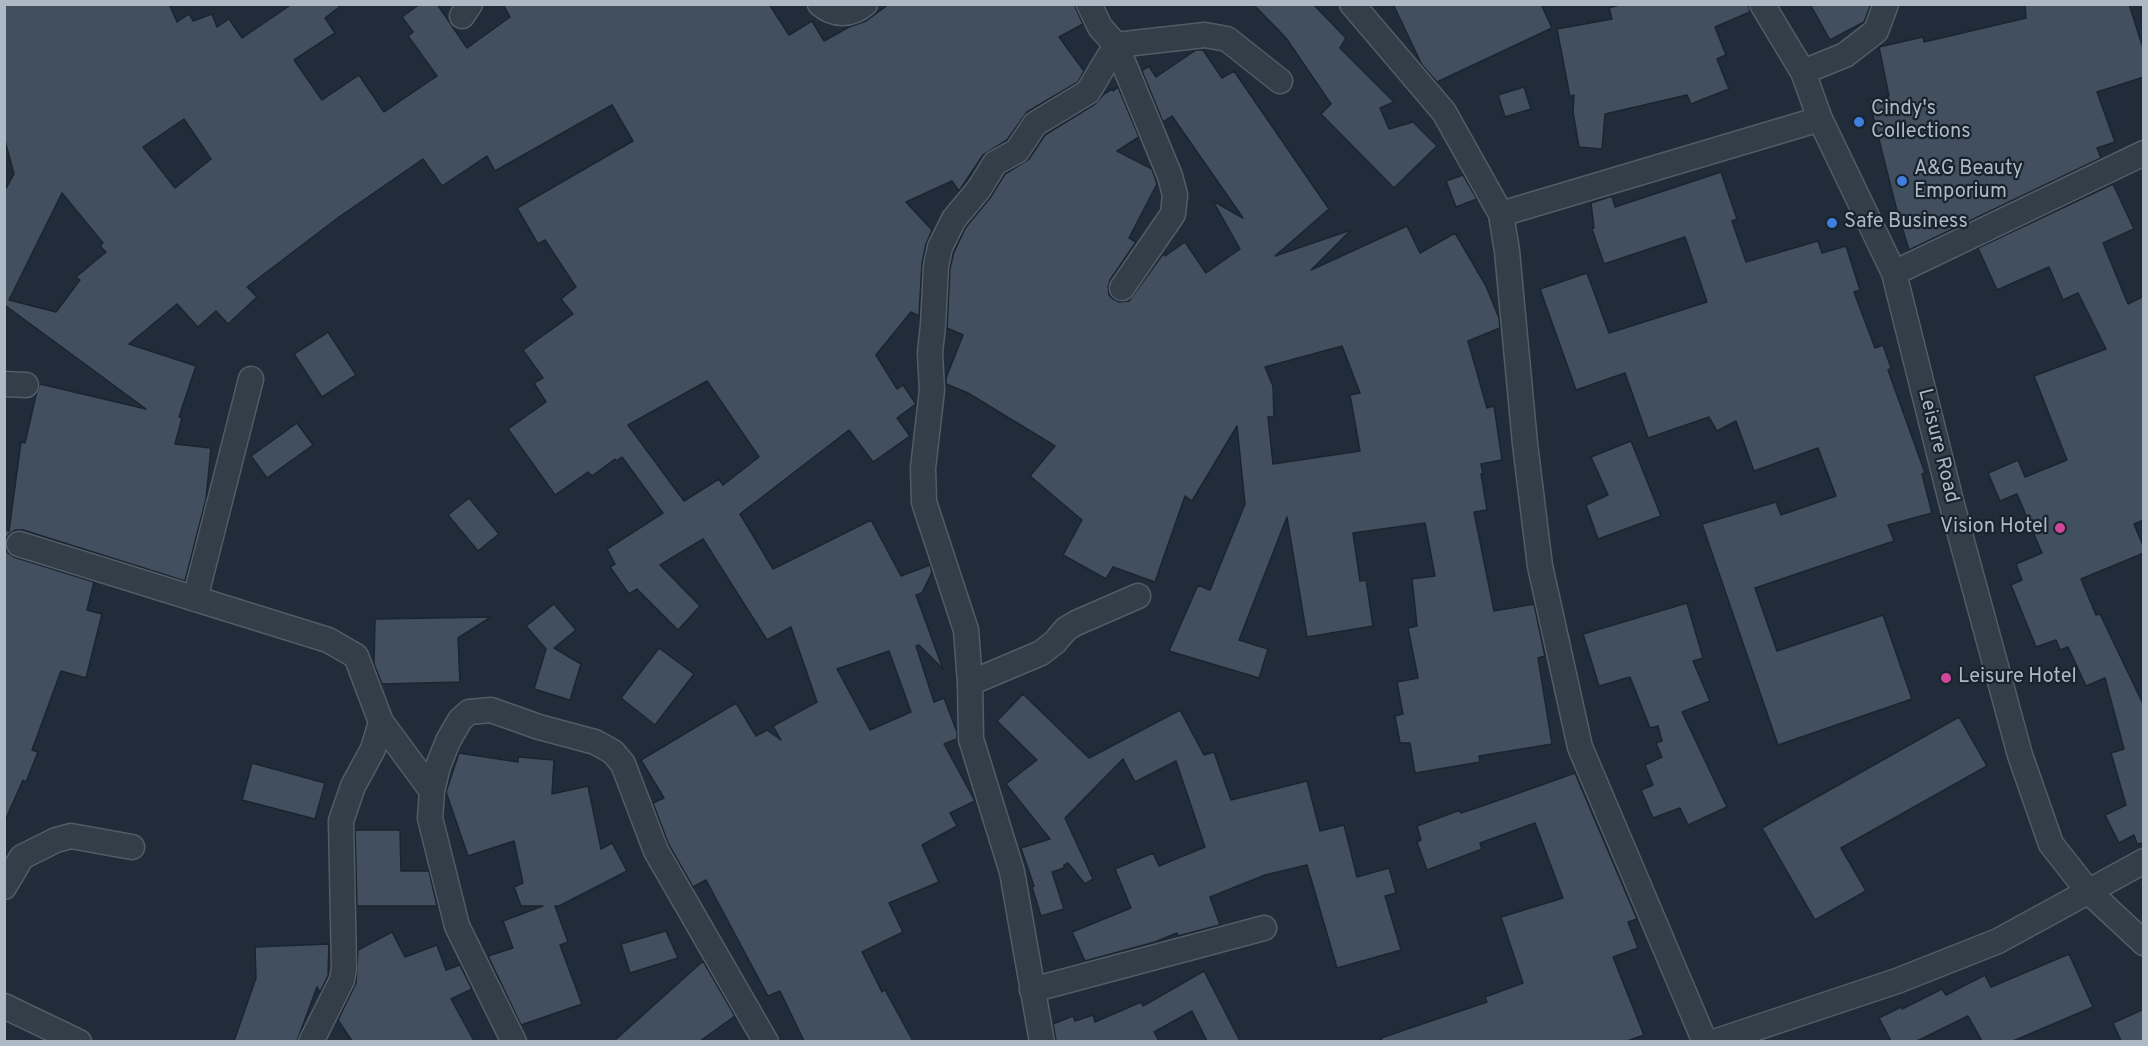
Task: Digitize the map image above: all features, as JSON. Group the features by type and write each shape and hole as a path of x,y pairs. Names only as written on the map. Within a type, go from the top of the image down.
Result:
{"street":[{"path":"819,4 829,11 848,14 865,4"},
{"path":"1089,4 1100,27 1116,45 1170,176 1175,195 1173,214 1122,288"},
{"path":"1353,4 1444,112 1501,214 1507,251 1525,444 1540,566 1580,747 1705,1041"},
{"name":"Leisure Road","path":"1762,4 1803,72 1820,119 1894,273 1951,501 2020,755 2051,844 2088,891 2144,943"},
{"path":"1803,72 1845,55 1876,32 1886,4"},
{"path":"1116,45 1205,35 1227,39 1280,81"},
{"path":"1042,1041 1012,872 971,739 966,630 924,502 923,468 932,390 930,353 936,266 940,247 954,219 979,189 994,163 1017,151 1035,124 1088,92 1116,45"},
{"path":"1501,214 1820,119"},
{"path":"1894,273 2144,153"},
{"path":"195,599 251,379"},
{"path":"19,544 328,640 356,656 381,722 432,791"},
{"path":"970,683 1041,653 1066,629 1076,623 1138,596"},
{"path":"514,1041 457,926 430,818 432,791 438,766 460,720 470,712 492,710 539,727 595,742 613,752 623,764 656,851 766,1041"},
{"path":"310,1041 342,980 344,968 341,821 353,786 373,749 381,722"},
{"path":"4,887 22,857 56,840 71,836 132,848"},
{"path":"1714,1041 1897,981 1998,941 2144,861"},
{"path":"1032,990 1264,928"},
{"path":"4,1006 79,1041"}],"building":[{"path":"4,4 169,4 177,22 189,14 193,21 212,14 217,27 229,19 242,38 292,4 343,4 325,18 335,33 294,60 322,100 359,75 384,112 437,76 408,36 413,32 402,17 420,4 437,4 467,48 510,17 503,4 769,4 789,35 812,21 824,41 849,27 866,21 889,4 1074,4 1083,24 1059,37 1084,71 1078,82 1027,112 1007,140 983,155 959,191 952,181 906,202 932,230 922,263 919,316 911,312 876,355 897,389 903,385 916,404 897,418 910,436 873,462 849,430 740,514 773,569 871,520 901,576 930,565 932,572 922,593 916,595 943,669 919,645 916,646 934,702 944,698 957,732 957,739 944,744 975,801 950,813 957,826 922,845 939,882 889,903 903,932 862,952 882,992 885,990 913,1041 804,1041 780,991 768,996 706,880 693,887 668,843 653,803 664,798 641,760 736,703 756,736 767,730 781,740 773,726 817,702 791,627 767,640 703,539 660,565 700,606 678,630 637,589 629,594 610,567 615,564 607,549 663,513 622,457 616,461 615,459 592,476 588,472 555,495 508,429 546,402 534,383 543,378 523,350 573,314 561,299 576,287 545,240 538,244 517,208 633,141 612,105 495,171 487,156 442,186 423,159 339,217 247,287 257,297 228,324 216,311 198,327 177,304 129,344 196,366 179,417 182,418 175,444 211,448 206,499 185,581 23,530 15,530 9,534 5,547 14,557 94,582 87,610 102,614 86,678 61,671 32,750 38,752 26,782 23,780 4,823 4,529 9,531 21,442 25,443 36,395 40,384 146,409 6,306 4,310 4,192 14,174 4,137","holes":["184,119 211,159 175,188 143,147","62,193 103,243 100,246 106,252 76,277 80,280 56,312 9,300","707,381 759,457 723,485 719,479 684,501 628,425","889,651 911,712 870,730 837,669"]},
{"path":"1253,4 1313,4 1346,38 1340,48 1394,102 1380,108 1389,129 1413,122 1437,146 1394,188 1321,114 1331,104 1286,38"},
{"path":"1393,4 1541,4 1552,28 1437,82 1422,65"},
{"path":"1623,4 1748,4 1750,12 1715,27 1726,55 1717,59 1729,89 1691,104 1687,95 1605,114 1602,149 1579,147 1573,112 1574,95 1570,97 1557,29 1612,19 1609,8"},
{"path":"1810,4 1871,4 1864,22 1830,40"},
{"path":"2025,4 2129,4 2144,51 2144,77 2097,92 2115,142 2097,148 2101,158 1909,250 1869,100 1889,96 1879,47 1923,37 1924,42 2026,18"},
{"path":"1196,50 1203,50 1222,78 1234,71 1329,209 1275,256 1351,230 1311,270 1407,226 1420,253 1455,233 1486,286 1499,318 1500,328 1468,341 1487,408 1494,406 1502,460 1481,464 1487,510 1474,512 1494,611 1534,604 1545,656 1538,658 1552,744 1479,756 1480,762 1415,773 1410,743 1400,743 1395,716 1403,714 1397,682 1418,678 1408,628 1417,626 1412,579 1435,576 1425,523 1353,533 1360,581 1366,580 1373,626 1307,637 1287,517 1239,640 1268,649 1259,678 1169,651 1198,585 1210,590 1245,504 1237,426 1192,501 1185,496 1155,582 1113,567 1106,579 1063,555 1082,520 1030,476 1055,446 968,393 946,384 946,378 963,335 947,328 950,268 954,252 966,227 990,198 1005,174 1029,159 1045,135 1095,104 1112,89 1113,91 1118,87 1139,137 1117,151 1152,169 1157,184 1129,238 1136,242 1110,280 1109,295 1120,302 1129,301 1163,254 1165,256 1185,242 1206,273 1240,249 1213,201 1243,218 1172,116 1163,122 1142,71 1149,66 1156,77","holes":["1342,346 1360,393 1350,395 1360,451 1273,464 1268,417 1274,417 1273,386 1265,367"]},
{"path":"1524,87 1531,109 1505,117 1498,95"},
{"path":"1721,172 1737,219 1732,221 1746,262 1818,241 1822,253 1846,246 1860,290 1854,292 1875,348 1883,345 1891,368 1888,370 1925,473 1922,474 1932,513 1888,525 1894,541 1755,588 1777,651 1883,615 1912,699 1778,745 1702,524 1776,502 1781,515 1836,496 1818,448 1754,471 1736,421 1717,431 1709,417 1648,438 1625,373 1576,390 1540,289 1587,273 1609,333 1707,302 1685,237 1604,264 1592,229 1594,228 1591,203 1612,196 1615,207"},
{"path":"1463,175 1477,199 1456,207 1446,181"},
{"path":"2113,184 2134,229 2103,243 2128,304 2144,296 2144,520 2134,524 2144,553 2081,579 2096,615 2100,614 2144,706 2144,843 2137,844 2134,835 2119,843 2105,815 2126,805 2111,753 2124,749 2105,678 2086,686 2068,647 2060,650 2056,640 2036,647 2011,585 2022,580 2016,564 2042,553 2017,494 2000,501 1988,473 2018,460 2025,477 2067,460 2034,376 2106,349 2078,293 2063,300 2049,267 1997,290 1978,248"},
{"path":"328,332 356,375 322,397 294,354"},
{"path":"297,423 313,445 267,478 251,456"},
{"path":"1631,441 1661,516 1598,539 1586,505 1608,495 1591,457"},
{"path":"469,498 499,534 478,551 448,515"},
{"path":"1687,603 1703,658 1693,661 1710,701 1682,712 1727,807 1688,825 1680,808 1653,818 1641,790 1653,785 1645,765 1662,757 1656,743 1662,741 1658,726 1650,728 1630,677 1599,686 1583,634"},
{"path":"554,604 576,630 554,648 581,664 570,700 534,689 546,649 526,626"},
{"path":"491,617 458,638 460,682 382,684 374,664 375,619"},
{"path":"659,648 694,674 655,725 621,698"},
{"path":"1023,694 1089,758 1180,710 1204,755 1214,752 1231,800 1307,781 1320,831 1344,825 1357,877 1389,868 1396,893 1385,896 1401,950 1337,968 1307,865 1265,875 1210,897 1220,925 1178,936 1177,933 1155,942 1085,961 1072,932 1131,908 1115,869 1153,853 1159,866 1205,847 1176,761 1135,782 1123,759 1065,818 1093,879 1085,884 1068,863 1064,865 1064,868 1052,872 1064,909 1041,916 1021,848 1050,839 1006,784 1037,760 997,721"},
{"path":"1959,717 1987,766 1841,848 1866,891 1815,920 1762,828"},
{"path":"459,753 518,762 518,757 554,760 552,794 588,786 601,849 612,843 627,871 555,906 568,942 560,945 582,1004 521,1025 488,956 513,948 503,921 543,906 521,906 514,887 523,883 514,841 468,856 446,792"},
{"path":"252,763 325,783 315,819 242,800"},
{"path":"1575,773 1637,919 1628,922 1638,948 1613,957 1644,1035 1627,1041 1382,1041 1381,1038 1487,1002 1485,997 1523,983 1501,917 1563,898 1535,823 1480,843 1482,849 1427,870 1417,842 1421,840 1417,826"},
{"path":"355,830 400,830 401,871 429,871 437,906 357,906"},
{"path":"666,931 678,958 630,973 621,944"},
{"path":"392,932 405,957 437,945 446,970 460,965 472,989 451,999 474,1041 352,1041 338,1020 356,983 358,950"},
{"path":"329,944 328,976 320,992 317,987 297,1041 234,1041 256,978 255,947"},
{"path":"2069,954 2093,1007 2013,1041 1982,1041 1968,1016 1917,1041 1891,1041 1879,1018 1942,989 1946,995 1985,975 1991,987"},
{"path":"703,961 735,1016 700,1041 614,1041"},
{"path":"1204,971 1240,1041 1207,1041 1192,1011 1154,1032 1159,1041 1056,1041 1053,1024 1073,1016 1075,1021 1093,1015 1095,1022 1141,1002 1143,1006"},
{"path":"2144,1009 2144,1041 2121,1041 2113,1023"}],"place":[{"name":"Cindy's Collections","path":"1859,122"},
{"name":"A&G Beauty Emporium","path":"1902,181"},
{"name":"Safe Business","path":"1832,223"},
{"name":"Vision Hotel","path":"2060,528"},
{"name":"Leisure Hotel","path":"1946,678"}]}
